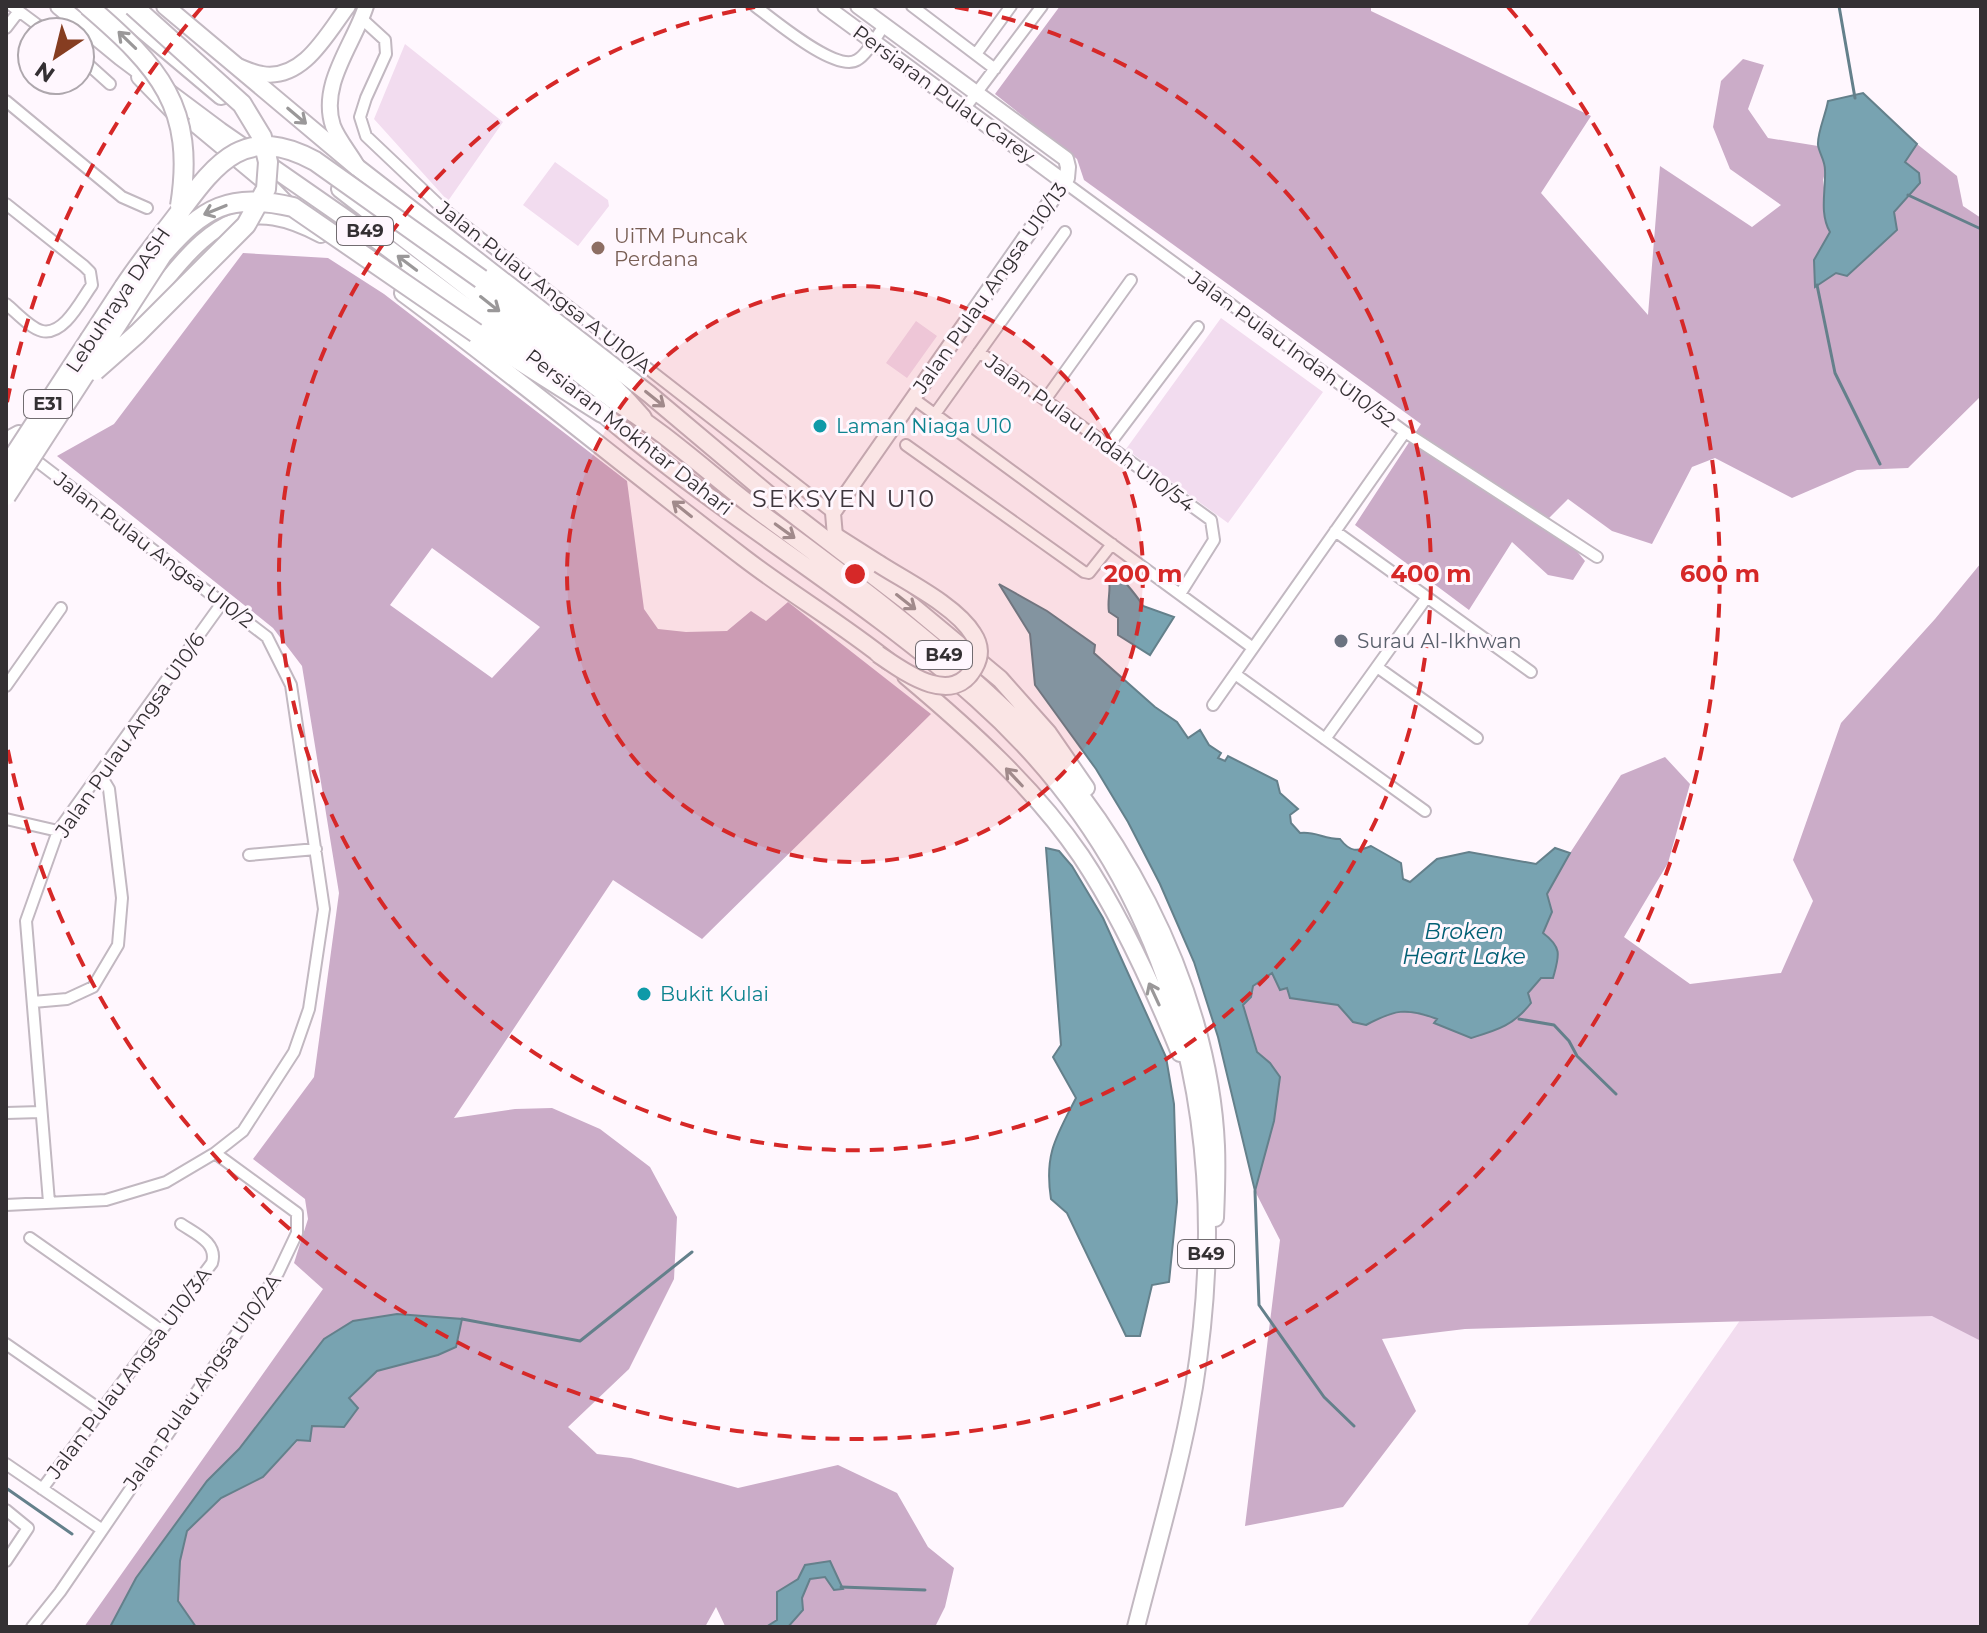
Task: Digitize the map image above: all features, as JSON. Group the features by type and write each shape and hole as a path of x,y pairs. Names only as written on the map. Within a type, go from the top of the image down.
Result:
{"highway":[{"path":"88,6 144,57 170,95 185,152 179,212"},
{"path":"79,385 137,334 246,225 266,189 268,162 262,137 242,104 133,6"},
{"name":"Lebuhraya DASH","path":"10,464 132,275 179,212 220,161 251,148 299,153 332,171 539,323 617,389 642,418"},
{"path":"79,385 162,255 182,232 206,212 236,202 293,207 476,333 602,413"},
{"name":"Lebuhraya DASH","path":"6,496 79,385"}],"main road":[{"name":"Persiaran Mokhtar Dahari","path":"59,6 220,131 381,243 576,390 715,500 890,627 978,700 1026,749 1082,818 1142,921 1168,980 1201,1122 1206,1250 1204,1310 1184,1441 1136,1627"},
{"name":"Persiaran Mokhtar Dahari","path":"114,6 295,155 851,580 997,701 1056,765 1099,819 1145,897 1164,937 1193,1022 1210,1093 1216,1145 1212,1318 1206,1352 1194,1385"},
{"name":"B49","path":"165,6 358,168 505,280 1000,679 1024,704 1069,762 1088,791 1099,819"},
{"path":"121,57 261,178 291,209 747,560 918,679 945,687 960,682 971,673 980,658 979,647 973,633 957,616 758,483"},
{"path":"878,654 971,733 1037,802 1080,855 1136,958 1195,1092"}],"street":[{"path":"238,66 264,75 292,70 303,64 348,6"},
{"path":"755,6 825,56 844,64 859,60 884,26"},
{"name":"Persiaran Pulau Carey","path":"825,6 1064,182"},
{"name":"Persiaran Pulau Carey","path":"858,6 1066,159"},
{"path":"912,6 995,69"},
{"path":"976,54 1011,6"},
{"path":"965,108 1042,6"},
{"path":"6,28 15,9"},
{"path":"358,168 333,126 331,104 333,81 364,12"},
{"name":"Jalan Pulau Angsa A U10/A","path":"364,12 385,40 386,54 360,117 366,136 442,208 833,513"},
{"path":"7,437 24,433 155,254 188,178 187,141 181,121 121,57"},
{"path":"96,71 110,84"},
{"path":"6,101 122,197 147,208"},
{"name":"Jalan Pulau Angsa U10/13","path":"833,513 1064,182 1068,167 1066,159"},
{"name":"Jalan Pulau Indah U10/52","path":"1064,182 1405,432 1213,705"},
{"path":"6,204 90,272 92,285 62,325 45,332 6,304"},
{"path":"6,482 10,464 27,465 191,250 207,235 239,219 280,217 336,243"},
{"path":"935,414 1065,232"},
{"path":"1045,400 1131,280"},
{"path":"1108,446 1198,327"},
{"name":"Jalan Pulau Indah U10/54","path":"979,352 1211,520 1214,540 1180,594"},
{"path":"914,399 1253,648"},
{"path":"1405,432 1597,557"},
{"path":"24,433 35,451"},
{"path":"906,445 1084,572 1094,570 1112,544"},
{"name":"Jalan Pulau Angsa U10/2","path":"6,1205 106,1200 166,1182 215,1153 243,1131 294,1052 309,1009 324,909 291,685 267,637 35,451"},
{"path":"833,513 835,536"},
{"path":"1335,531 1531,672"},
{"path":"1325,739 1427,597"},
{"name":"Jalan Pulau Angsa U10/6","path":"49,1202 26,921 58,831 222,603"},
{"path":"6,686 61,608"},
{"path":"1377,667 1477,738"},
{"path":"1235,674 1425,811"},
{"path":"33,1002 67,999 93,987 118,945 122,898 109,789 100,774"},
{"path":"6,819 58,831"},
{"path":"249,855 316,849"},
{"path":"6,1113 41,1112"},
{"name":"Jalan Pulau Angsa U10/2A","path":"32,1627 60,1592 278,1273 297,1233 297,1213 215,1153"},
{"name":"Jalan Pulau Angsa U10/3A","path":"42,1489 212,1263 215,1254 212,1246 181,1224"},
{"path":"30,1238 161,1330"},
{"path":"6,1344 101,1410"},
{"path":"6,1464 101,1529"},
{"path":"6,1510 28,1528 6,1561"}],"shaded area":[{"path":"1060,6 1371,6 1371,11 1591,116 1541,193 1648,315 1660,166 1752,227 1781,205 1730,169 1713,127 1721,81 1743,59 1764,65 1748,109 1768,138 1818,146 1824,163 1823,180 1830,232 1814,260 1836,273 1847,276 1871,252 1894,212 1920,183 1905,162 1917,144 1957,176 1963,206 1981,218 1981,396 1908,468 1857,470 1792,498 1715,458 1692,467 1652,544 1612,531 1568,499 1549,518 1585,561 1573,580 1548,575 1512,542 1469,610 1355,525 1421,424 1084,180 1077,159 995,94"},
{"path":"405,44 503,122 448,201 374,119"},
{"path":"555,162 608,200 609,206 578,246 523,205"},
{"path":"243,253 328,258 384,294 627,481 644,609 658,629 727,631 751,611 766,621 788,602 931,714 702,939 613,880 454,1118 515,1109 552,1108 600,1129 650,1167 677,1217 674,1279 629,1369 568,1427 597,1454 631,1458 738,1488 838,1465 897,1493 928,1547 954,1568 945,1607 935,1627 788,1627 803,1610 802,1598 810,1579 825,1577 829,1561 777,1592 777,1620 766,1627 725,1626 716,1607 705,1627 196,1627 178,1601 180,1561 187,1531 221,1498 263,1477 312,1426 349,1398 377,1371 438,1355 462,1320 239,1449 207,1481 156,1550 136,1578 110,1627 84,1627 323,1289 294,1263 308,1219 305,1199 253,1159 314,1077 339,893 302,666 273,628 57,456 114,424","holes":["432,548 540,627 492,678 390,605"]},
{"path":"1221,318 1323,392 1228,523 1126,449"},
{"path":"916,321 937,336 907,378 886,363"},
{"path":"1981,563 1981,1341 1932,1316 1465,1329 1382,1339 1416,1411 1343,1507 1245,1526 1280,1240 1255,1191 1274,1121 1280,1077 1257,1052 1243,1005 1251,997 1253,986 1272,973 1280,989 1287,988 1338,1005 1353,1022 1366,1025 1401,1012 1426,1015 1437,1019 1435,1022 1528,994 1541,978 1553,977 1543,933 1552,912 1547,894 1570,853 1621,775 1665,757 1690,784 1668,863 1624,937 1690,984 1781,973 1813,901 1793,860 1841,723"},
{"path":"1981,975 1981,1627 1526,1627"}],"water":[{"path":"1863,93 1917,144 1905,162 1919,173 1920,183 1894,212 1897,230 1847,276 1836,273 1815,287 1814,260 1830,232 1824,209 1825,170 1818,145 1820,129 1828,101"},
{"path":"1118,575 1143,606 1174,617 1150,655 1118,635 1118,618 1109,612 1108,603 1109,580"},
{"name":"Broken Heart Lake","path":"999,584 1047,611 1095,645 1094,653 1155,707 1177,722 1188,738 1200,730 1209,745 1221,753 1218,758 1225,761 1228,756 1277,781 1280,793 1298,809 1290,815 1291,823 1300,833 1340,839 1354,850 1371,846 1401,863 1403,879 1410,882 1437,859 1469,852 1536,864 1555,848 1570,853 1547,894 1552,912 1543,933 1554,943 1558,953 1553,978 1541,978 1528,993 1531,1003 1511,1022 1471,1038 1434,1023 1437,1019 1417,1013 1393,1013 1366,1025 1353,1022 1338,1005 1290,998 1287,988 1280,990 1272,973 1253,986 1251,997 1243,1005 1257,1052 1280,1077 1274,1121 1255,1191 1218,1037 1194,962 1160,884 1128,822 1096,769 1035,685 1030,634"},
{"path":"1046,848 1059,851 1072,866 1103,918 1166,1057 1174,1104 1177,1202 1169,1282 1152,1285 1140,1336 1126,1336 1067,1213 1051,1199 1049,1170 1053,1146 1076,1098 1053,1057 1061,1045"},
{"path":"397,1314 462,1319 456,1347 438,1355 377,1371 349,1398 358,1408 344,1427 312,1426 310,1441 297,1440 263,1477 221,1498 187,1531 180,1561 178,1601 196,1627 110,1627 136,1578 207,1481 239,1449 324,1339 353,1321"},
{"path":"830,1561 843,1589 834,1590 825,1577 810,1579 802,1598 803,1610 788,1627 766,1627 777,1620 777,1592 798,1579 805,1565"}],"waterway":[{"path":"1839,6 1855,98"},
{"path":"1908,195 1981,229"},
{"path":"1817,285 1835,373 1880,464"},
{"path":"1519,1019 1554,1025 1569,1041 1577,1056 1616,1094"},
{"path":"1255,1191 1259,1305 1324,1397 1354,1426"},
{"path":"462,1319 580,1341 692,1252"},
{"path":"6,1488 72,1534"},
{"path":"841,1587 925,1590"}],"place":[{"name":"UiTM Puncak Perdana","path":"598,248"},
{"name":"Laman Niaga U10","path":"820,426"},
{"name":"Surau Al-Ikhwan","path":"1341,641"},
{"name":"Bukit Kulai","path":"644,994"}],"district":[{"name":"SEKSYEN U10","path":"844,498"}]}
